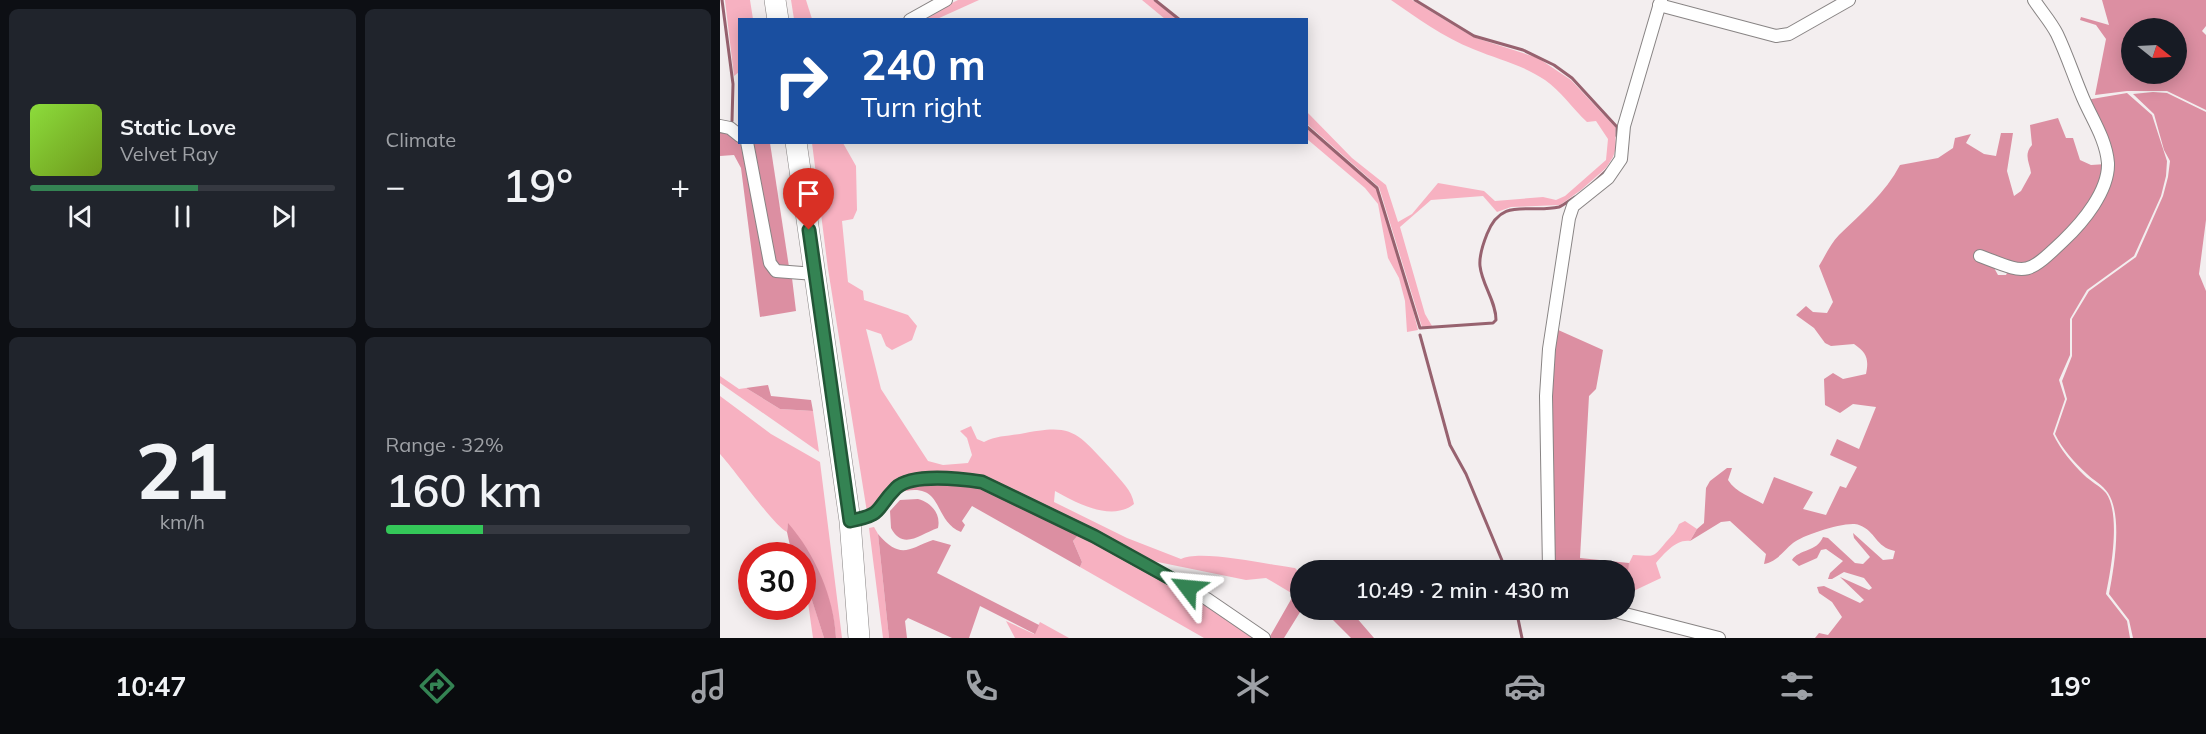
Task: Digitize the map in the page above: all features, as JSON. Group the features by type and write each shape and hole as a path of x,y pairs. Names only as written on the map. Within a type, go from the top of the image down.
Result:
{"highway":[{"path":"775,0 778,18"},
{"path":"796,144 850,521 859,638"}],"street":[{"path":"914,18 946,0"},
{"path":"1549,560 1546,396 1549,349 1569,218 1573,206 1608,178 1621,159 1624,126 1660,2 1776,36 1789,34 1849,0"},
{"path":"1980,256 2010,269 2024,270 2036,265 2073,231 2090,211 2104,184 2108,164 2099,130 2056,32 2034,0"},
{"path":"720,126 730,128 738,134"},
{"path":"743,144 770,263 776,271 815,274"},
{"path":"850,521 878,513 897,487 911,480 982,482 1103,541 1207,599 1264,638"},
{"path":"1635,616 1719,638"}],"shaded area":[{"path":"725,0 750,0 753,18 738,18 738,73 734,76"},
{"path":"791,0 806,0 812,18 794,18"},
{"path":"958,0 979,0 939,18 922,18"},
{"path":"1142,0 1153,0 1177,18 1164,18"},
{"path":"1391,0 1412,0 1473,37 1538,58 1571,80 1615,127 1616,148 1606,168 1560,205 1511,207 1497,212 1483,196 1431,200 1400,227 1425,314 1432,326 1422,327 1379,187 1308,125 1308,113 1352,158 1386,185 1398,222 1412,214 1438,183 1484,191 1495,201 1543,197 1556,200 1565,196 1606,160 1608,139 1596,121 1587,122 1545,80 1519,66 1451,39"},
{"path":"2102,0 2206,0 2206,26 2202,31 2206,35 2206,110 2167,91 2127,91 2095,95 2106,39 2096,25 2080,20 2081,17 2109,25"},
{"path":"2127,93 2152,115 2167,161 2166,176 2161,196 2134,256 2087,290 2070,319 2070,355 2059,380 2065,399 2053,434 2071,461 2106,493 2111,502 2114,542 2106,594 2127,621 2130,638 1815,638 1819,633 1828,635 1842,617 1832,602 1819,593 1817,587 1824,586 1860,603 1864,600 1840,577 1869,590 1872,588 1864,578 1844,572 1828,579 1830,573 1843,561 1826,549 1821,550 1817,558 1799,566 1792,560 1795,556 1817,545 1823,537 1828,538 1855,563 1863,564 1870,557 1854,538 1853,533 1883,560 1893,559 1895,551 1879,543 1865,528 1853,524 1836,526 1806,536 1793,543 1773,561 1764,564 1766,554 1730,521 1721,522 1690,541 1697,529 1704,523 1706,488 1710,481 1727,468 1732,468 1728,480 1731,484 1763,504 1774,477 1813,492 1803,509 1826,515 1840,486 1846,488 1857,467 1830,455 1837,439 1859,449 1876,407 1853,404 1840,413 1825,405 1824,379 1833,373 1843,379 1866,374 1866,357 1862,350 1854,344 1831,346 1825,343 1814,328 1796,315 1806,306 1813,312 1827,313 1833,302 1819,266 1836,238 1880,193 1900,165 1938,158 1953,148 1955,138 1971,134 1966,143 1984,154 1996,156 2001,133 2013,133 2007,171 2014,196 2021,191 2031,173 2027,156 2032,145 2030,125 2058,118 2066,138 2073,138 2080,160 2091,165 2106,164 2105,171 2097,193 2081,219 2058,245 2035,264 2025,268 2013,268 1980,254 1980,259 1993,266 1998,275 2006,275 2008,271 2026,273 2031,271 2081,225 2104,191 2110,157 2102,131 2086,100"},
{"path":"2167,93 2206,112 2206,220 2199,274 2206,291 2206,638 2133,638 2129,620 2109,594 2116,542 2113,503 2106,490 2073,460 2055,434 2067,399 2062,381 2072,356 2072,319 2089,291 2136,257 2163,196 2170,161 2164,150 2154,114 2133,94"},
{"path":"720,130 733,136 746,151 778,277 792,278 796,311 760,317 741,168 734,155 720,156"},
{"path":"1308,130 1376,188 1403,270 1418,330 1407,332 1405,301 1399,278 1388,258 1378,204 1365,188 1308,140"},
{"path":"752,144 770,144 789,267 780,266 773,257"},
{"path":"812,144 844,144 856,166 857,210 853,219 842,221 848,282 863,291 864,300 908,315 917,326 912,340 892,350 886,346 881,334 866,329 881,389 928,461 943,465 968,463 972,455 967,438 960,431 971,426 977,439 984,442 997,437 1038,431 1063,430 1072,433 1090,446 1129,490 1134,504 1125,509 1105,511 1073,501 1055,491 1054,502 1127,538 1181,559 1190,556 1219,557 1290,567 1290,592 1266,578 1246,580 1143,559 1099,535 908,476 867,512 828,269"},
{"path":"1556,329 1603,350 1596,389 1589,396 1580,558 1600,560 1552,560 1548,461"},
{"path":"720,376 739,389 746,388 780,409 813,411 819,452 720,383"},
{"path":"768,385 771,396 811,400 813,411 780,409 746,388"},
{"path":"720,396 771,434 820,462 842,638 836,638 831,607 816,567 816,542 800,542 788,524 787,532 781,528 720,454"},
{"path":"910,483 971,483 1080,533 1073,541 1082,562 1080,567 972,506 962,521 965,525 961,532 945,519 931,496 923,491 897,493"},
{"path":"918,499 927,503 937,514 938,528 912,539 901,539 891,528 890,511 900,500"},
{"path":"1685,521 1697,529 1690,541 1675,545 1656,563 1661,578 1635,590 1635,560 1631,560 1633,555 1655,554 1679,524"},
{"path":"788,523 803,542 789,542"},
{"path":"874,527 878,534 889,638 883,638 869,528"},
{"path":"1080,533 1171,583 1255,638 1204,638 1080,567 1082,562 1073,541"},
{"path":"878,534 899,550 911,549 933,540 951,545 937,573 1039,625 1035,634 980,606 969,638 952,638 908,618 905,621 907,638 889,638"},
{"path":"816,564 827,592 836,638 824,638 816,613"},
{"path":"1290,601 1290,620 1295,620 1284,638 1269,638"},
{"path":"816,612 824,638 813,638 810,620 816,620"},
{"path":"1333,620 1358,620 1374,638 1351,638"},
{"path":"1006,621 1034,634 1040,622 1069,638 1015,638"}],"waterway":[{"path":"722,0 733,84 732,121"},
{"path":"1155,0 1178,18"},
{"path":"1415,0 1474,36 1523,50 1554,65 1572,78 1617,127 1617,136"},
{"path":"1308,128 1377,188 1420,328 1493,323 1496,320 1495,313 1483,280 1480,262 1484,242 1493,222 1508,211 1559,207 1575,197"},
{"path":"1592,184 1607,170"},
{"path":"1420,335 1450,445 1466,474 1502,560"},
{"path":"1518,620 1522,638"}],"route":[{"path":"809,230 850,521 878,513 897,487 911,480 982,482 1094,536 1188,588"}]}
